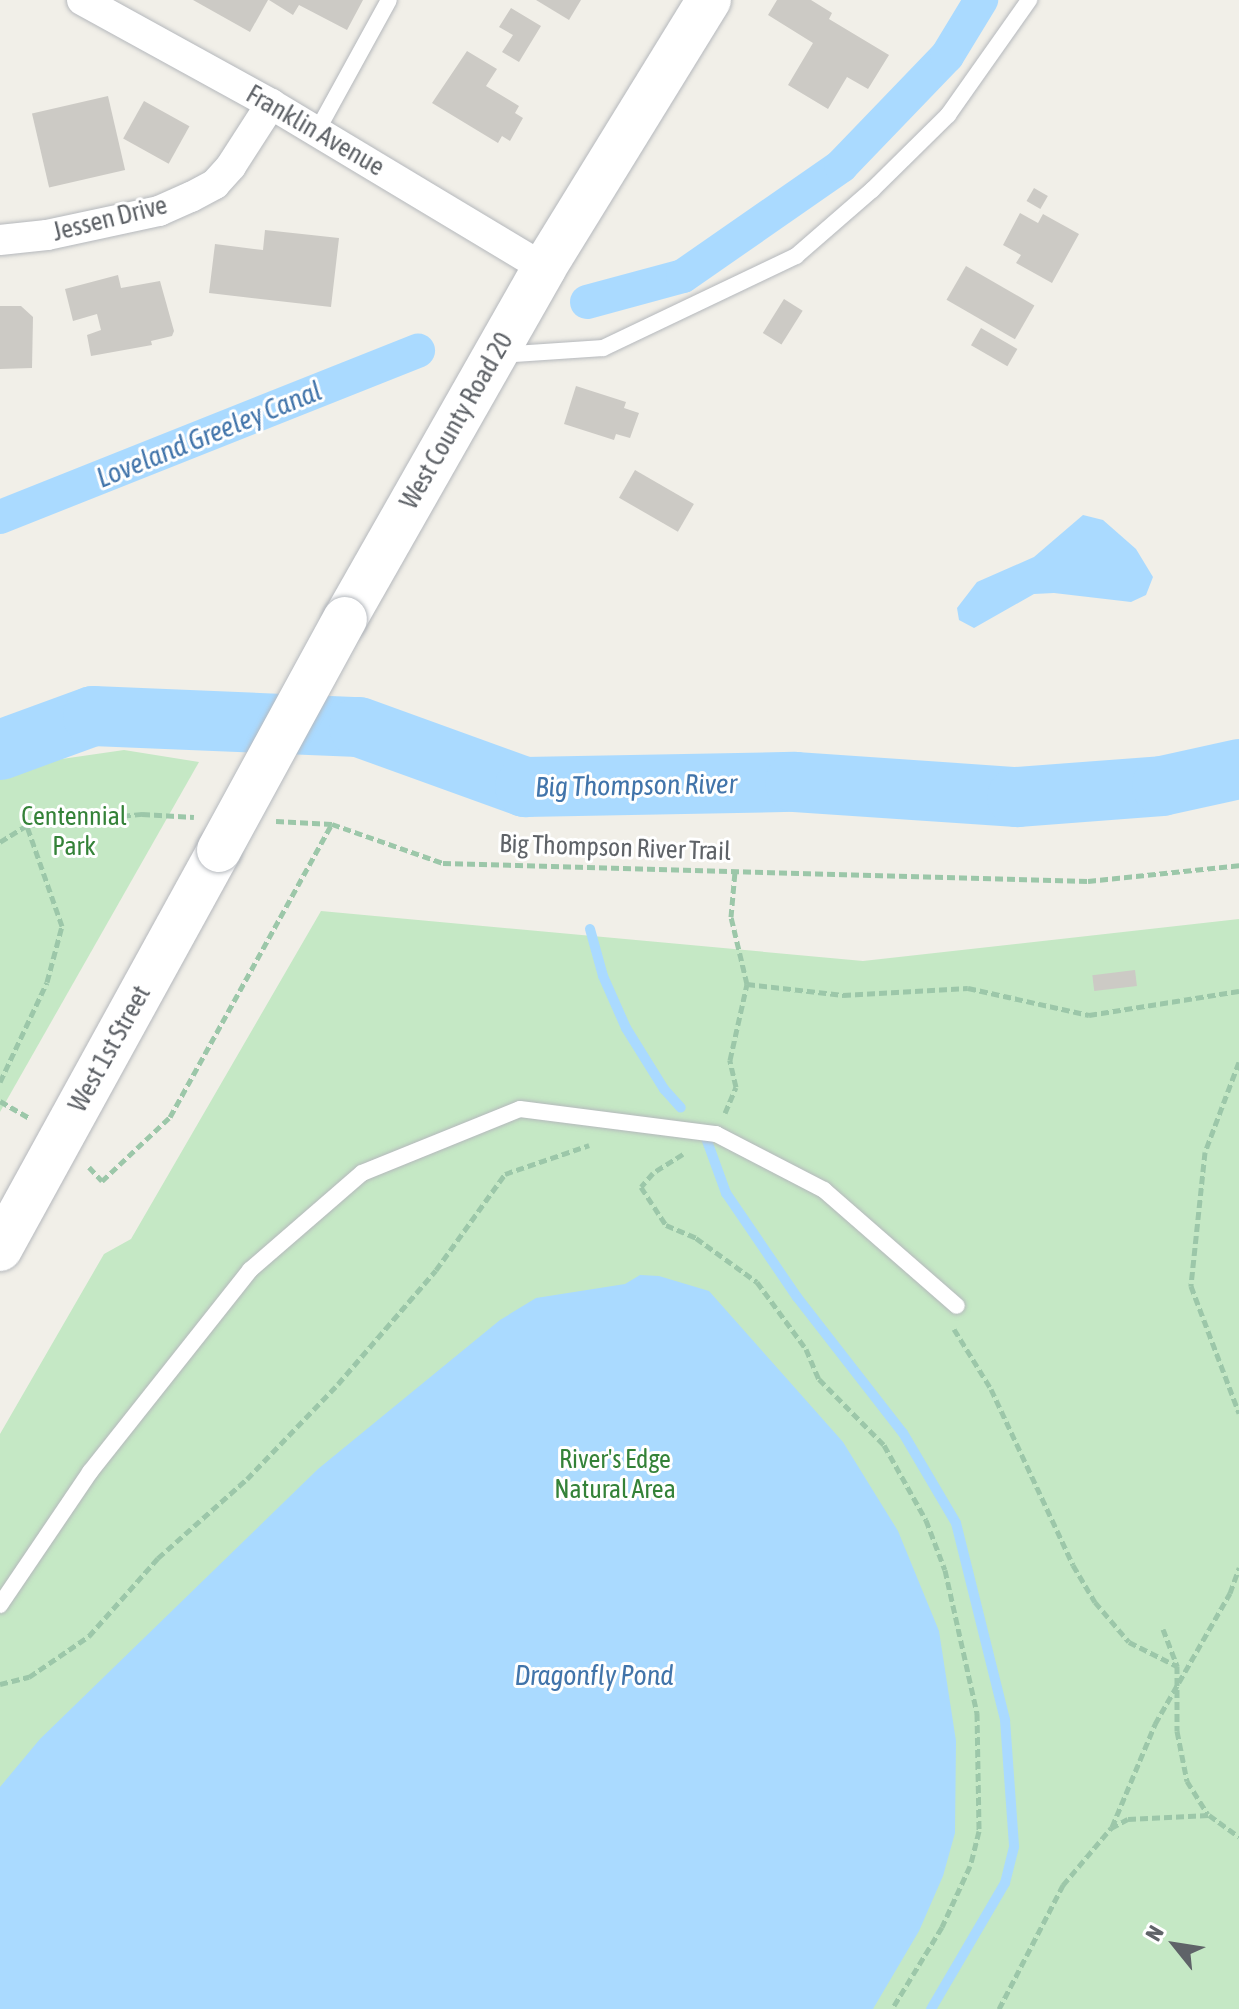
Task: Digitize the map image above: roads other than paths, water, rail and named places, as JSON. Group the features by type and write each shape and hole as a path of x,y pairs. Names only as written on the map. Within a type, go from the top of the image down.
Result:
{"main road":[{"name":"West County Road 20","path":"212,833 345,619 544,268 709,0"},
{"name":"West 1st Street","path":"0,1249 62,1136 212,833"}],"street":[{"name":"Franklin Avenue","path":"101,5 544,268"},
{"name":"Jessen Drive","path":"0,240 47,235 159,211 191,197 215,184 231,166 271,104"}],"lane":[{"path":"317,131 389,0"},
{"path":"494,355 603,348 796,256 872,190 948,115 1029,0"},
{"path":"0,1605 90,1472 250,1270 362,1173 520,1109 716,1134 824,1190 957,1306"}],"water":[{"path":"1083,515 1103,520 1136,549 1153,577 1146,595 1131,602 1054,593 1034,594 974,628 959,620 957,608 977,582 1034,557"},
{"name":"Dragonfly Pond","path":"640,1275 659,1276 709,1291 843,1442 898,1531 939,1631 956,1741 955,1833 943,1876 919,1931 873,2009 0,2009 0,1787 40,1739 318,1469 500,1320 536,1298 625,1284"}],"waterway":[{"name":"Loveland Greeley Canal","path":"587,302 683,276 841,166 947,56 981,0"},
{"name":"Loveland Greeley Canal","path":"0,517 418,351"},
{"name":"Big Thompson River","path":"0,750 93,716 359,727 525,787 795,782 1017,797 1162,786 1239,769"},
{"path":"590,929 603,976 626,1028 664,1089 681,1108"},
{"path":"706,1138 726,1193 797,1297 903,1433 956,1523 1005,1720 1014,1847 1005,1883 931,2009"}],"park label":[{"name":"Centennial Park","path":"74,832"},
{"name":"River's Edge Natural Area","path":"615,1475"}]}
